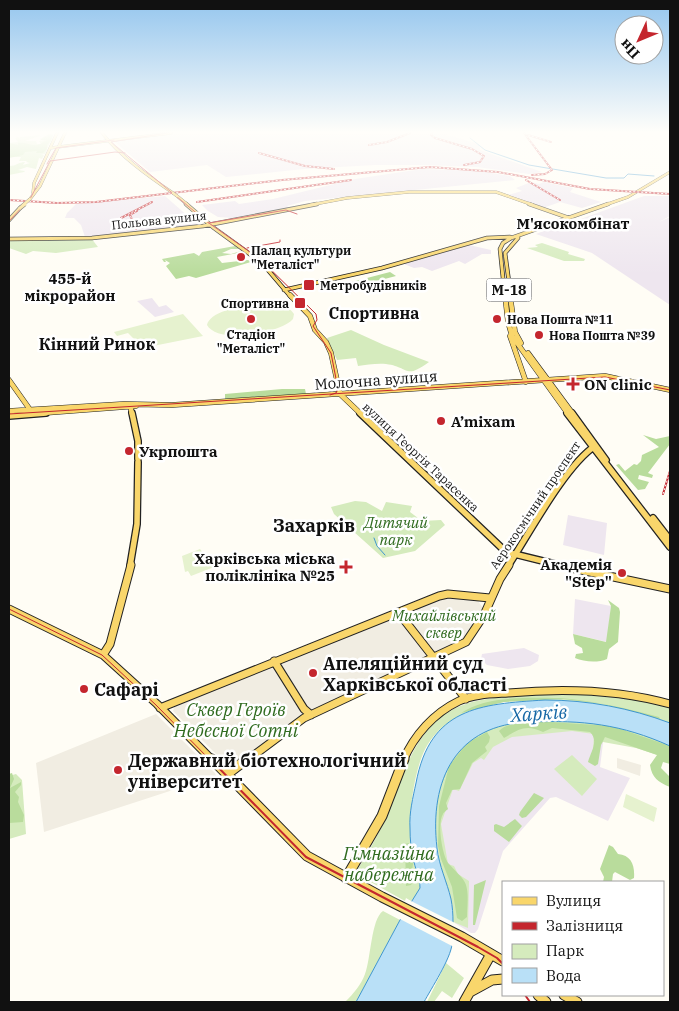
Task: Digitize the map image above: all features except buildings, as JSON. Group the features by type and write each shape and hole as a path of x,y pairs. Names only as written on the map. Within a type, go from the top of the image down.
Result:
{"main road":[{"path":"33,193 35,180"},
{"path":"9,220 30,199 43,180"},
{"path":"155,180 167,187 211,225 258,259 284,290 310,316 315,330 326,342 331,353 340,394"},
{"name":"Аерокосмічний проспект","path":"590,447 546,381 516,346 510,331 500,252 503,243 514,236 628,197 656,180"},
{"name":"Аерокосмічний проспект","path":"590,447 515,332 504,253 510,244 518,238 568,217 630,198 664,180"},
{"name":"Польова вулиця","path":"9,239 92,238 211,225 347,198 409,192 498,193 568,217"},
{"path":"284,290 382,268 484,239 514,236"},
{"path":"484,239 497,239 503,243"},
{"path":"510,331 510,338 516,346 526,382"},
{"name":"Молочна вулиця","path":"32,412 607,376 670,390"},
{"path":"9,380 32,412"},
{"name":"вулиця Георгія Тарасенка","path":"340,394 498,545 515,555"},
{"path":"103,655 110,644 134,552 137,524 138,441 130,406"},
{"path":"9,411 32,412"},
{"path":"9,416 32,412"},
{"name":"Аерокосмічний проспект","path":"226,775 311,715 435,658 468,640 484,615 500,578 568,472 590,447"},
{"name":"М-18","path":"590,447 670,540"},
{"name":"М-18","path":"590,447 670,547"},
{"path":"515,555 670,589"},
{"path":"160,708 444,594 490,598"},
{"path":"9,609 103,655 160,708 303,852 346,878 462,937 502,961"},
{"path":"398,612 466,699"},
{"path":"274,661 304,709 311,715"},
{"path":"346,878 382,816 398,771 416,736 432,720 466,699 535,691 598,691 641,697 670,704"},
{"path":"464,1002 491,954"},
{"path":"470,992 492,980 502,979"},
{"path":"566,996 578,1002"}],"shaded area":[{"path":"350,180 513,180 305,201 287,206 289,208 233,218 218,217 202,205 235,201 239,204 273,199"},
{"path":"531,182 539,184 544,182 573,188 570,192 601,202 582,208 560,202 543,208 508,195 522,191 516,188"},
{"path":"165,196 198,225 85,237 81,225 74,218 65,218 67,213 76,204"},
{"path":"644,196 670,196 670,216 659,222 670,217 670,305 592,253 536,234 572,220 607,232 610,231 578,220"},
{"path":"469,245 491,250 491,254 482,254 465,264 459,261 432,271 404,264"},
{"path":"152,298 159,307 166,305 174,312 155,317 137,301"},
{"path":"568,515 607,523 604,555 563,545"},
{"path":"452,597 478,601 483,608 462,642 301,718 230,768 173,711 175,705 442,598"},
{"path":"575,599 611,606 607,642 573,634"},
{"path":"524,648 539,655 538,661 530,666 508,669 487,665 481,659 482,654"},
{"name":"Державний біотехнологічний університет","path":"156,714 216,776 44,832 36,763"},
{"path":"512,722 600,723 603,743 600,767 630,778 608,821 556,797 550,798 503,851 478,929 475,933 471,933 453,922 453,910 443,877 436,830 460,749 480,734"},
{"path":"617,758 641,765 640,776 617,768"}],"green space":[{"path":"91,238 98,247 56,253 33,251 26,254 9,248 9,241"},
{"path":"542,243 585,259 584,261 564,261 527,248 538,247 535,245"},
{"path":"235,246 239,249 231,249 222,253 243,252 217,257 222,263 248,260 251,262 196,278 189,276 176,279 166,266 170,263 165,260 166,262 164,262 162,259 194,253 199,256 202,252"},
{"path":"390,272 396,276 350,288 344,284"},
{"name":"Стадіон \"Металіст\"","path":"270,303 287,307 294,314 293,319 276,329 236,336 213,331 207,325 210,319 224,311 254,304"},
{"path":"183,314 203,336 143,348 128,333 117,336 114,332"},
{"path":"351,330 429,362 415,370 407,371 386,364 358,366 356,358 337,360 327,338"},
{"path":"305,389 306,394 225,399 225,394"},
{"path":"643,435 656,439 670,436 670,444 648,473 653,475 652,478 639,475 638,479 649,482 645,489 638,490 616,465 619,464 625,471 634,464 637,465 641,461 642,455 659,447"},
{"name":"Дитячий парк","path":"355,501 366,502 382,511 386,502 412,506 410,512 422,521 441,520 445,525 415,551 383,558 334,514 331,507"},
{"path":"200,549 214,567 191,576 188,571 185,572 182,556"},
{"path":"608,600 619,608 620,612 618,642 609,649 607,659 591,661 575,658 576,654 583,653 582,648 575,644 573,634 606,642 611,606"},
{"name":"Гімназійна набережна","path":"571,694 621,698 670,707 670,723 612,707 542,699 507,701 476,709 448,723 428,744 420,761 411,806 410,825 413,859 420,884 416,895 411,901 406,898 405,901 358,875 358,869 382,826 413,752 423,736 436,721 452,710 484,699 522,695"},
{"path":"560,698 585,701 610,705 659,717 660,719 603,704 564,699 504,702 461,713 471,707 496,700"},
{"path":"511,722 600,723 649,736 670,746 670,759 636,748 603,742 593,751 594,734 572,731 512,737 493,747 484,760 481,758 473,763 459,791 453,789 441,824 448,864 454,866 458,874 469,881 468,928 453,922 453,907 442,874 436,829 436,808 440,788 447,770 458,753 472,739 489,729"},
{"path":"550,722 612,726 670,746 670,764 663,762 661,768 670,777 670,787 659,781 652,773 650,765 657,755 605,737 601,745 598,764 595,766 588,762 594,743 593,735 590,732 552,728 543,732 527,728 518,730 504,738 499,731 503,727 516,723"},
{"path":"487,732 490,737 485,747 487,751 472,763 460,789 452,790 446,803 448,809 443,813 440,824 446,860 463,880 467,889 467,917 462,921 457,918 452,887 438,846 439,806 449,766 467,743"},
{"path":"572,755 597,779 582,796 554,769"},
{"path":"12,773 14,779 10,788 21,782 21,785 15,792 19,797 18,802 24,815 23,822 9,823 9,774"},
{"path":"16,774 22,780 26,834 9,839 9,776"},
{"path":"534,793 544,798 526,817 522,818 519,815 520,812"},
{"path":"626,794 657,808 654,822 623,807"},
{"path":"515,819 522,826 509,842 494,831 494,825 504,827"},
{"path":"409,843 413,864 412,871 415,879 411,885 406,886 405,844"},
{"path":"609,845 618,854 626,856 631,861 634,869 634,878 630,880 615,872 612,881 603,881 604,877 600,869"},
{"path":"486,880 475,925 473,925 474,885"},
{"path":"383,911 400,920 356,1002 345,1002 357,989 363,978 376,922"},
{"path":"446,963 464,978 452,998 442,991 434,1002 427,1002"}],"water":[{"name":"Харків","path":"545,700 577,701 609,706 640,713 670,723 670,746 618,728 567,722 530,722 504,725 483,733 466,745 453,760 443,779 438,800 436,823 438,855 453,910 451,950 424,1002 356,1002 400,920 420,888 411,850 410,817 423,758 433,739 446,725 461,715 479,708 499,704"}],"pier":[{"path":"409,900 455,923 454,947 398,918"}],"waterway":[{"path":"374,538 377,546 385,555"}],"tram line":[{"path":"9,221 30,199 40,180"},
{"path":"157,180 206,221 260,259 316,314 317,320 313,326 331,353 338,389 333,394"},
{"path":"209,223 286,210 297,214"},
{"path":"247,248 280,242 280,240"},
{"path":"333,394 605,377 670,390"},
{"path":"9,414 333,394"},
{"path":"9,609 102,655 156,705 211,761"},
{"path":"210,759 306,857 478,947 502,963"},
{"path":"526,996 530,1002"}],"railway":[{"path":"9,200 57,203 96,202 280,180"},
{"path":"197,202 350,180"},
{"path":"526,180 560,200"},
{"path":"542,180 590,189 670,194"},
{"path":"118,229 117,225 121,218 152,202"},
{"path":"136,229 130,215 137,211"},
{"path":"663,494 670,471"}],"place":[{"name":"Палац культури \"Металіст\"","path":"241,257"},
{"name":"Метробудівників","path":"309,285"},
{"name":"Спортивна","path":"300,303"},
{"name":"Стадіон \"Металіст\"","path":"251,319"},
{"name":"Нова Пошта №11","path":"497,319"},
{"name":"Нова Пошта №39","path":"539,335"},
{"name":"ON clinic","path":"573,384"},
{"name":"A’mixam","path":"441,421"},
{"name":"Укрпошта","path":"129,451"},
{"name":"Харківська міська поліклініка №25","path":"346,567"},
{"name":"Академія \"Step\"","path":"622,573"},
{"name":"Апеляційний суд Харківської області","path":"313,673"},
{"name":"Сафарі","path":"84,689"},
{"name":"Державний біотехнологічний університет","path":"118,770"}],"district":[{"name":"М'ясокомбінат","path":"573,223"},
{"name":"455-й мікрорайон","path":"70,286"},
{"name":"Спортивна","path":"374,313"},
{"name":"Кінний Ринок","path":"97,344"},
{"name":"Захарків","path":"314,525"}],"park label":[{"name":"Михайлівський сквер","path":"444,624"},
{"name":"Сквер Героїв Небесної Сотні","path":"236,720"}]}
